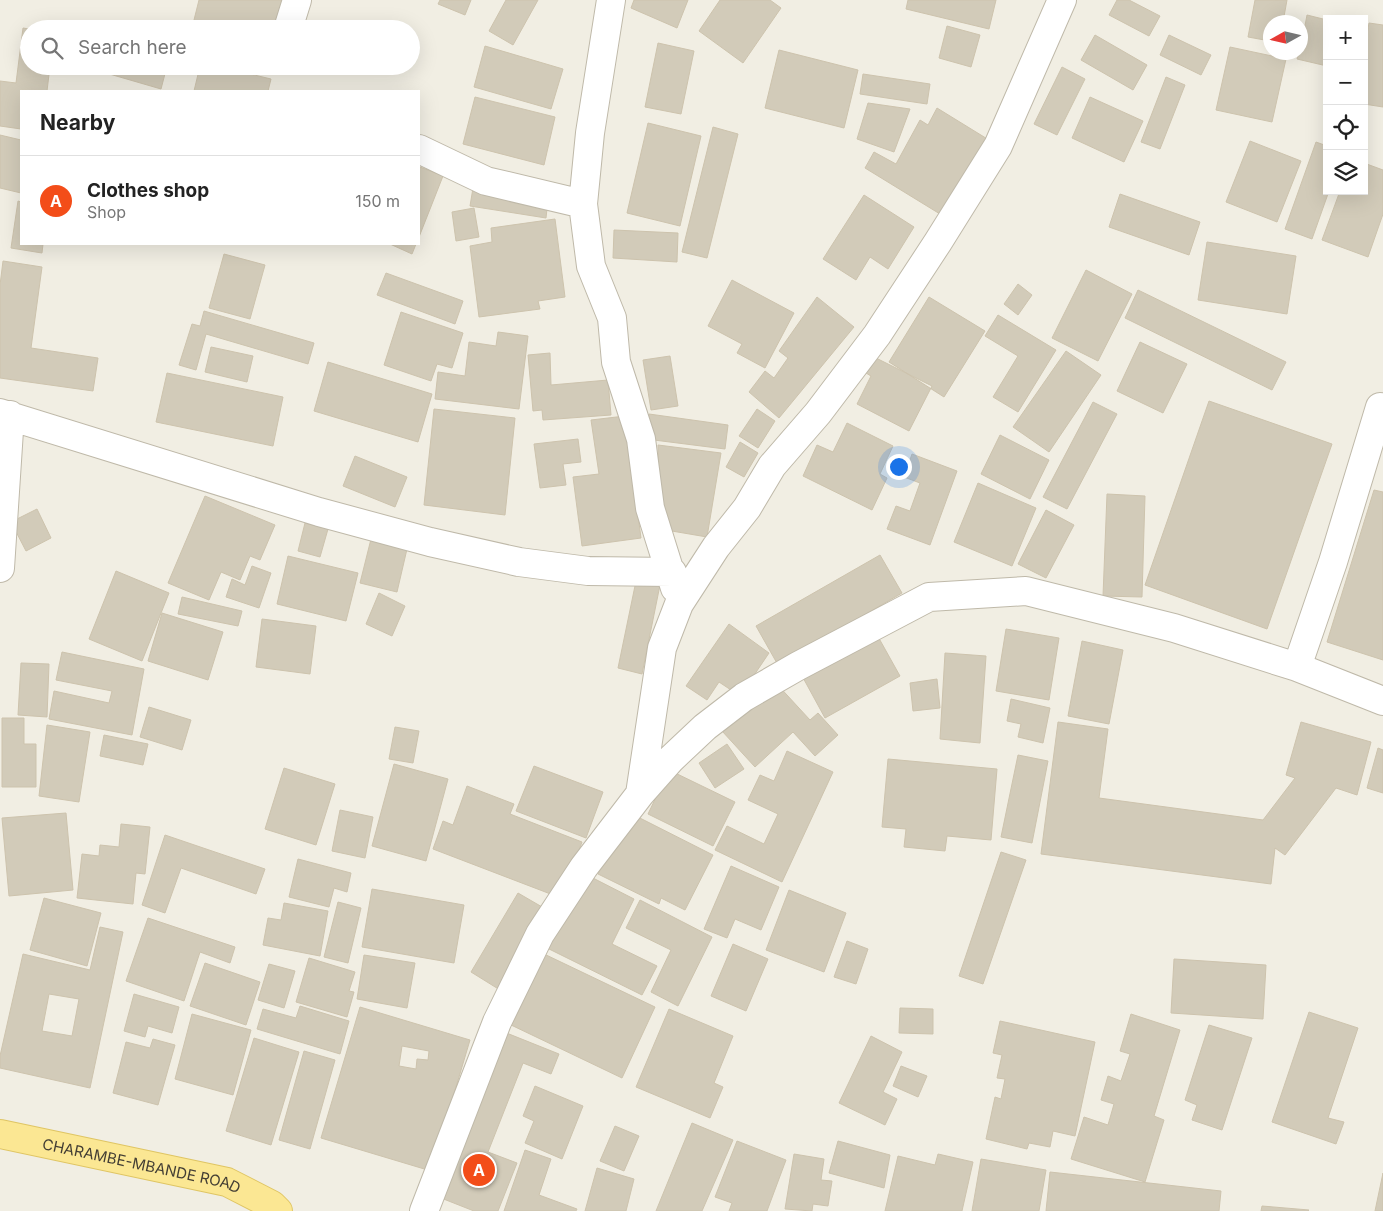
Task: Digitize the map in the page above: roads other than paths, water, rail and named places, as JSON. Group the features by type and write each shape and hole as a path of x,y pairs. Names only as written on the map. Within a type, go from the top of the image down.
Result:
{"main road":[{"name":"CHARAMBE-MBANDE ROAD","path":"0,1134 227,1182 272,1205 278,1211"}],"street":[{"path":"291,20 297,0"},
{"path":"611,0 590,133 583,204 591,266 612,318 616,362 641,440 650,508 672,572 679,604"},
{"path":"640,794 662,648 679,604 716,547 747,508 772,466 818,413 877,335 943,234 998,146 1062,0"},
{"path":"420,149 486,181 583,204"},
{"path":"1297,667 1333,562 1380,408"},
{"path":"0,568 5,414 319,512 430,542 529,564 588,571 672,572"},
{"path":"424,1211 497,1022 540,934 584,867 640,794 671,759 705,727 744,697 798,666 929,597 1026,591 1174,628 1297,667 1383,701"}],"place":[{"name":"Clothes shop","path":"479,1170"}]}
